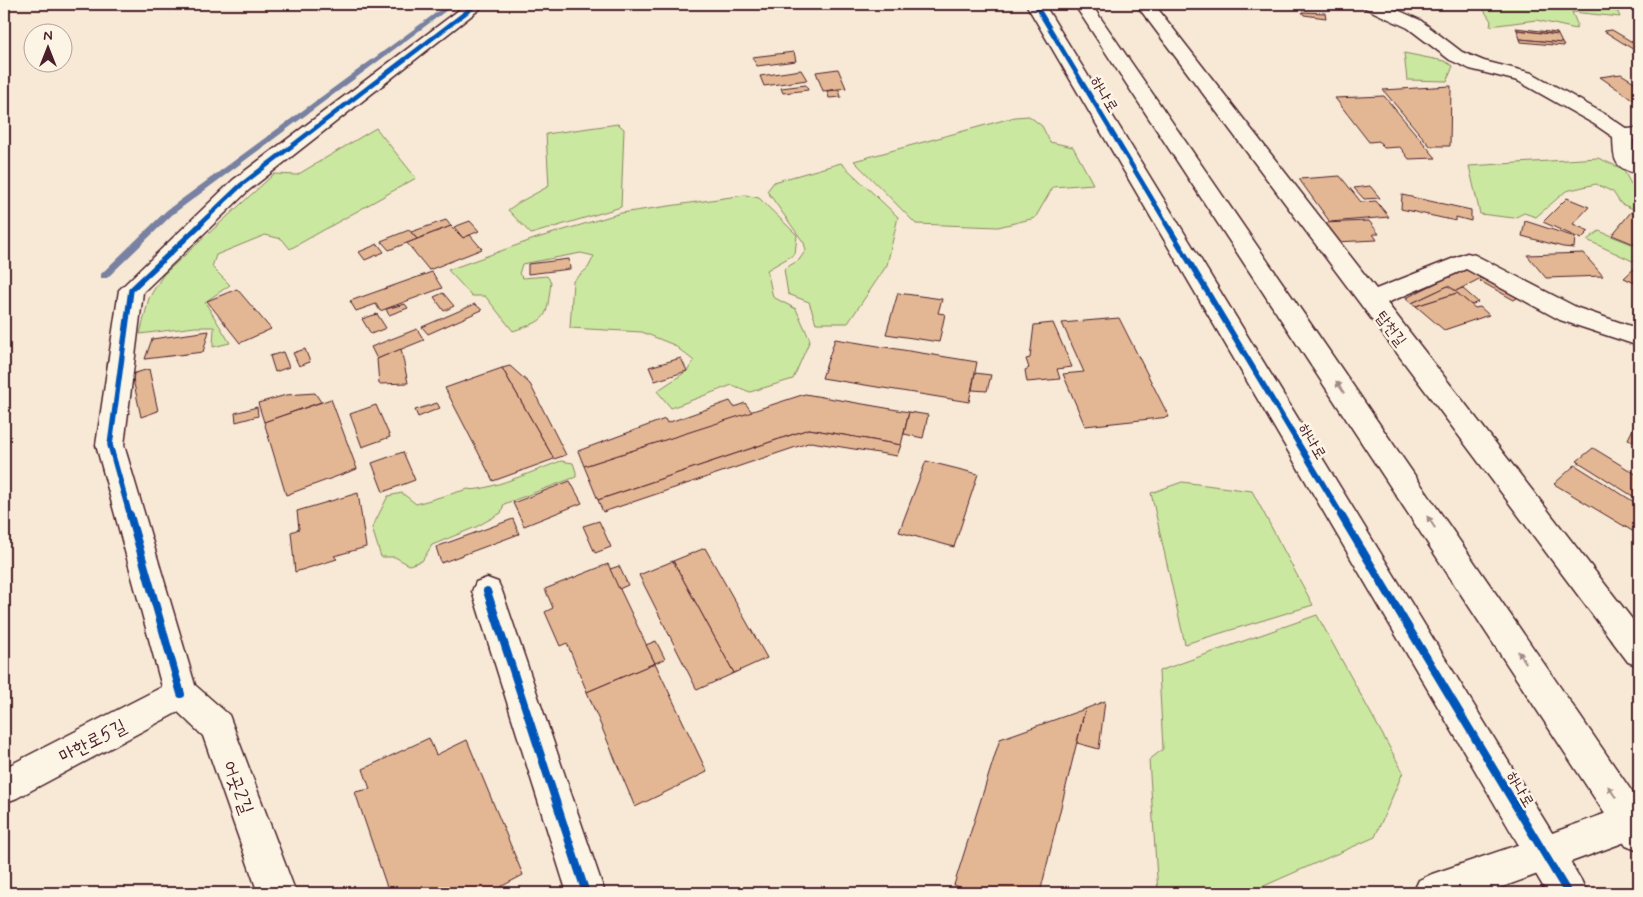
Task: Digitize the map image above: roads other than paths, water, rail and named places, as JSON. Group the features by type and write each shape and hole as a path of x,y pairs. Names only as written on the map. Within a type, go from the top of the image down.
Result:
{"street":[{"path":"181,694 110,445 131,290 241,185 477,4"},
{"name":"하나로","path":"1035,4 1568,893"},
{"name":"하나로","path":"1083,4 1637,824"},
{"name":"탑천길","path":"1145,4 1639,652"},
{"path":"1371,4 1414,24 1456,56 1477,65 1525,77 1601,120 1631,134 1624,160 1639,168"},
{"path":"1372,300 1467,260 1569,314 1639,338"},
{"path":"487,591 586,893"},
{"name":"마한로5길","path":"4,786 181,694"},
{"name":"어곳2길","path":"181,694 217,726 277,893"},
{"path":"1432,893 1637,824"}],"waterway":[{"path":"104,276 170,212 452,4"}]}
